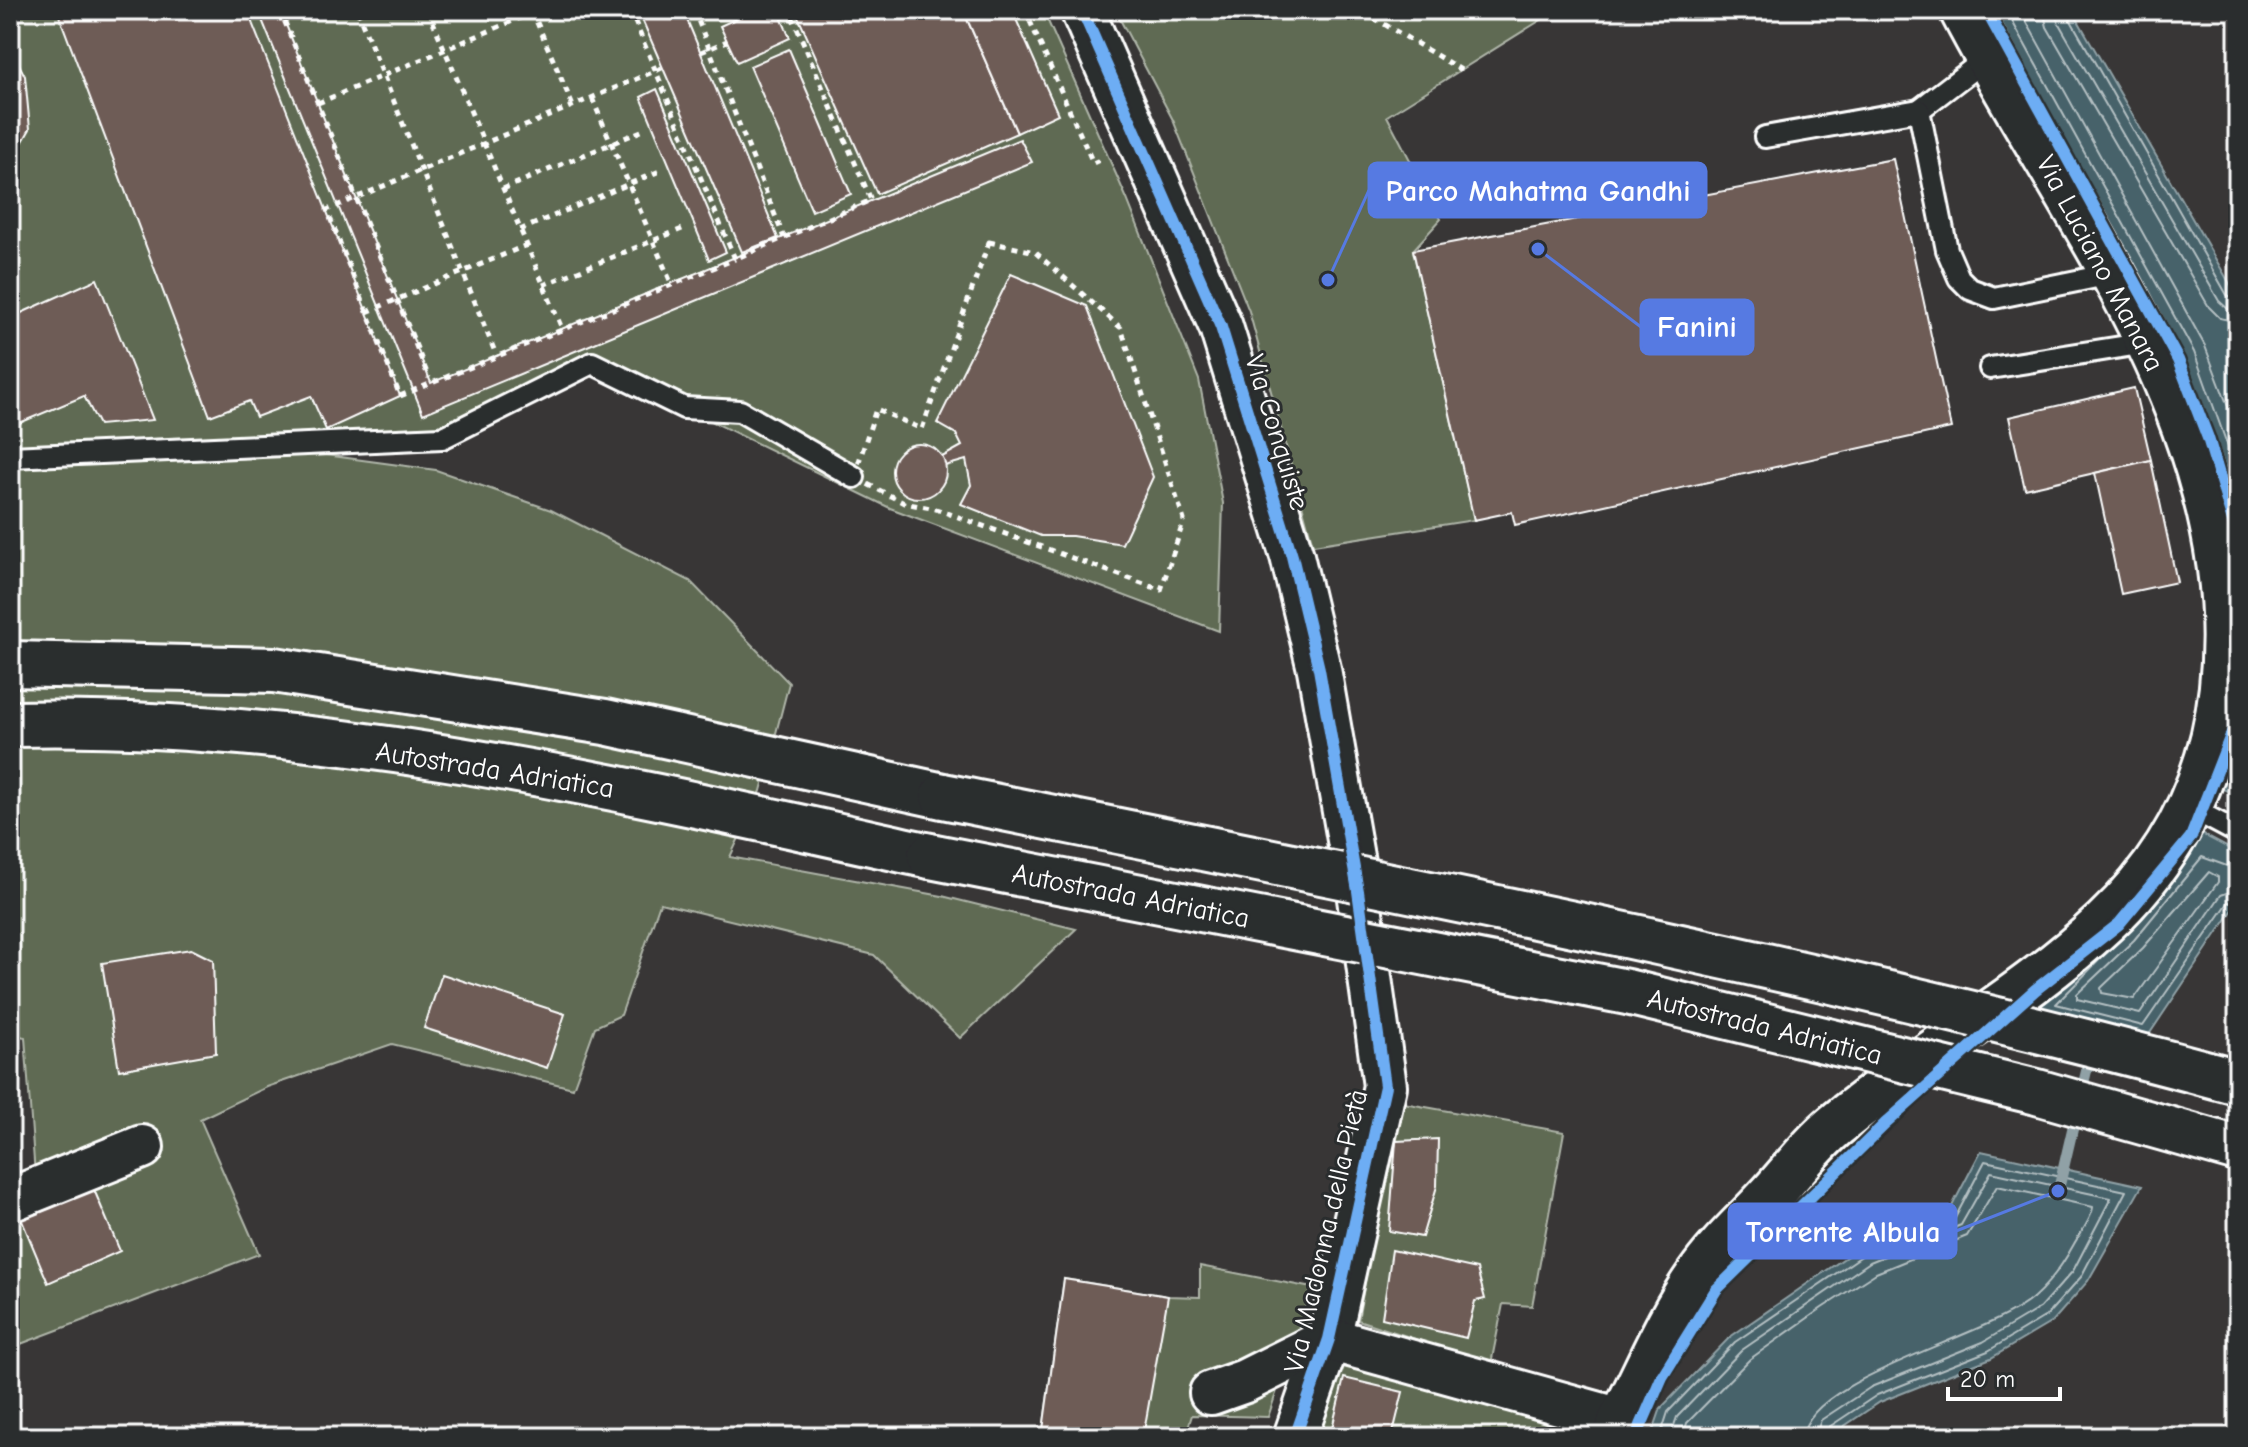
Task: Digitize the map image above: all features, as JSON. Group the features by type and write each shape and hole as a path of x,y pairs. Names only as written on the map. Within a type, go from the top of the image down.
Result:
{"main road":[{"name":"Via Luciano Manara","path":"1618,1429 1698,1275 1834,1126 2106,921 2197,811 2220,708 2226,591 2216,531 2200,472 2179,413 2111,274 1962,10"},
{"name":"Autostrada Adriatica","path":"10,664 274,670 605,722 943,796 1632,934 2052,1031 2238,1082"},
{"name":"Autostrada Adriatica","path":"10,724 255,732 593,782 930,856 1627,992 2037,1092 2238,1149"}],"street":[{"name":"Via Conquiste","path":"1082,10 1221,327 1292,556 1312,640 1358,891"},
{"name":"Via Madonna della Pietà","path":"1295,1437 1329,1339 1385,1086 1358,891"},
{"path":"10,1200 142,1147"},
{"path":"1211,1393 1245,1381 1329,1339 1618,1429"}],"lane":[{"path":"1765,137 1919,110 1987,58"},
{"path":"1919,110 1947,250 1959,278 1970,289 1980,295 2003,297 2111,274"},
{"path":"1990,368 2146,343"},
{"path":"10,457 442,438 592,363 684,408 740,411 854,477"},
{"path":"2197,811 2238,833"}],"path":[{"path":"280,10 429,378"},
{"path":"357,10 497,357"},
{"path":"428,10 563,331"},
{"path":"630,10 735,259"},
{"path":"694,10 784,238"},
{"path":"1025,10 1093,163 1108,157"},
{"path":"1360,10 1461,70"},
{"path":"1374,18 1386,10"},
{"path":"318,103 534,11 573,106"},
{"path":"662,68 327,210 400,396 563,331 871,200 792,12 781,18"},
{"path":"701,52 727,41"},
{"path":"592,98 672,285"},
{"path":"503,189 646,129"},
{"path":"520,230 662,170"},
{"path":"543,285 687,227"},
{"path":"989,242 1035,252 1121,328 1184,520 1161,590 936,509 904,503 854,477 876,409 922,429 989,242"},
{"path":"367,312 527,245"}],"green space":[{"path":"10,10 1043,10 1127,199 1199,380 1223,503 1219,631 890,508 592,363 442,438 266,447 436,470 551,510 690,581 789,683 761,791 730,857 942,896 1076,929 960,1038 874,955 660,903 621,1015 595,1027 573,1088 392,1044 267,1087 200,1119 259,1254 10,1348 10,1200 36,1189 25,1037 10,1034"},
{"path":"1115,10 1557,10 1387,116 1441,219 1413,250 1474,520 1313,545 1249,311 1173,120"},
{"path":"1398,1102 1564,1132 1532,1306 1503,1304 1491,1364 1358,1320"},
{"path":"1200,1266 1312,1288 1268,1417 1192,1415 1185,1437 1042,1437 1064,1279 1168,1296 1200,1297"},
{"path":"1336,1351 1586,1423 1582,1437 1313,1437"}],"water":[{"path":"1986,10 2072,10 2238,298 2238,538 2208,438"},
{"path":"2238,612 2238,796 2212,784"},
{"path":"2198,832 2238,853 2238,902 2148,1036 2035,1009 2121,928"},
{"path":"1981,1151 2142,1186 2088,1281 2052,1322 1991,1358 1880,1402 1828,1437 1651,1437 1661,1408 1730,1337 1862,1246 1949,1212"}],"building":[{"path":"57,10 247,10 400,396 326,430 311,396 256,417 249,401 210,416"},
{"path":"258,10 280,10 431,383 1020,139 1032,162 423,414"},
{"path":"638,10 683,10 778,238 742,252"},
{"path":"755,10 778,10 790,38 737,62 720,26"},
{"path":"795,10 963,10 1017,133 877,194"},
{"path":"963,10 1012,10 1058,114 1017,133"},
{"path":"10,47 25,76 30,129 10,164"},
{"path":"789,49 851,194 812,211 750,66"},
{"path":"657,89 726,252 709,260 641,97"},
{"path":"1893,159 1951,428 1515,525 1512,512 1474,520 1413,250"},
{"path":"1011,274 1087,306 1153,477 1122,544 1072,536 1041,536 961,504 971,485 966,460 945,466 942,457 962,446 956,434 937,423"},
{"path":"97,279 153,420 99,425 84,396 10,427 10,318"},
{"path":"2134,388 2151,460 2025,489 2009,417"},
{"path":"919,444 938,452 946,471 938,490 919,498 900,490 892,471 900,452"},
{"path":"2151,460 2177,582 2121,594 2095,473"},
{"path":"191,949 213,960 216,1053 119,1070 102,963"},
{"path":"442,974 565,1014 547,1068 424,1028"},
{"path":"1438,1139 1437,1186 1422,1237 1389,1231 1396,1141"},
{"path":"92,1185 120,1251 48,1283 20,1216"},
{"path":"1392,1250 1477,1269 1485,1299 1475,1301 1466,1338 1382,1318"},
{"path":"1064,1279 1168,1296 1143,1437 1042,1437"},
{"path":"1344,1378 1403,1392 1392,1437 1330,1437"}],"waterway":[{"path":"2081,1094 2091,1052"},
{"path":"2060,1183 2077,1110"}],"cycle path":[{"path":"1082,10 1221,327 1292,556 1319,669 1358,891 1385,1086 1329,1339 1295,1437"},
{"path":"1986,10 2178,360 2208,438 2238,538"},
{"path":"1636,1437 1662,1377 1716,1290 1885,1124 2035,990 2119,924 2191,837 2237,720 2238,612"}],"place":[{"name":"Fanini","path":"1538,249"},
{"name":"Parco Mahatma Gandhi","path":"1328,280"},
{"name":"Torrente Albula","path":"2058,1191"}]}
